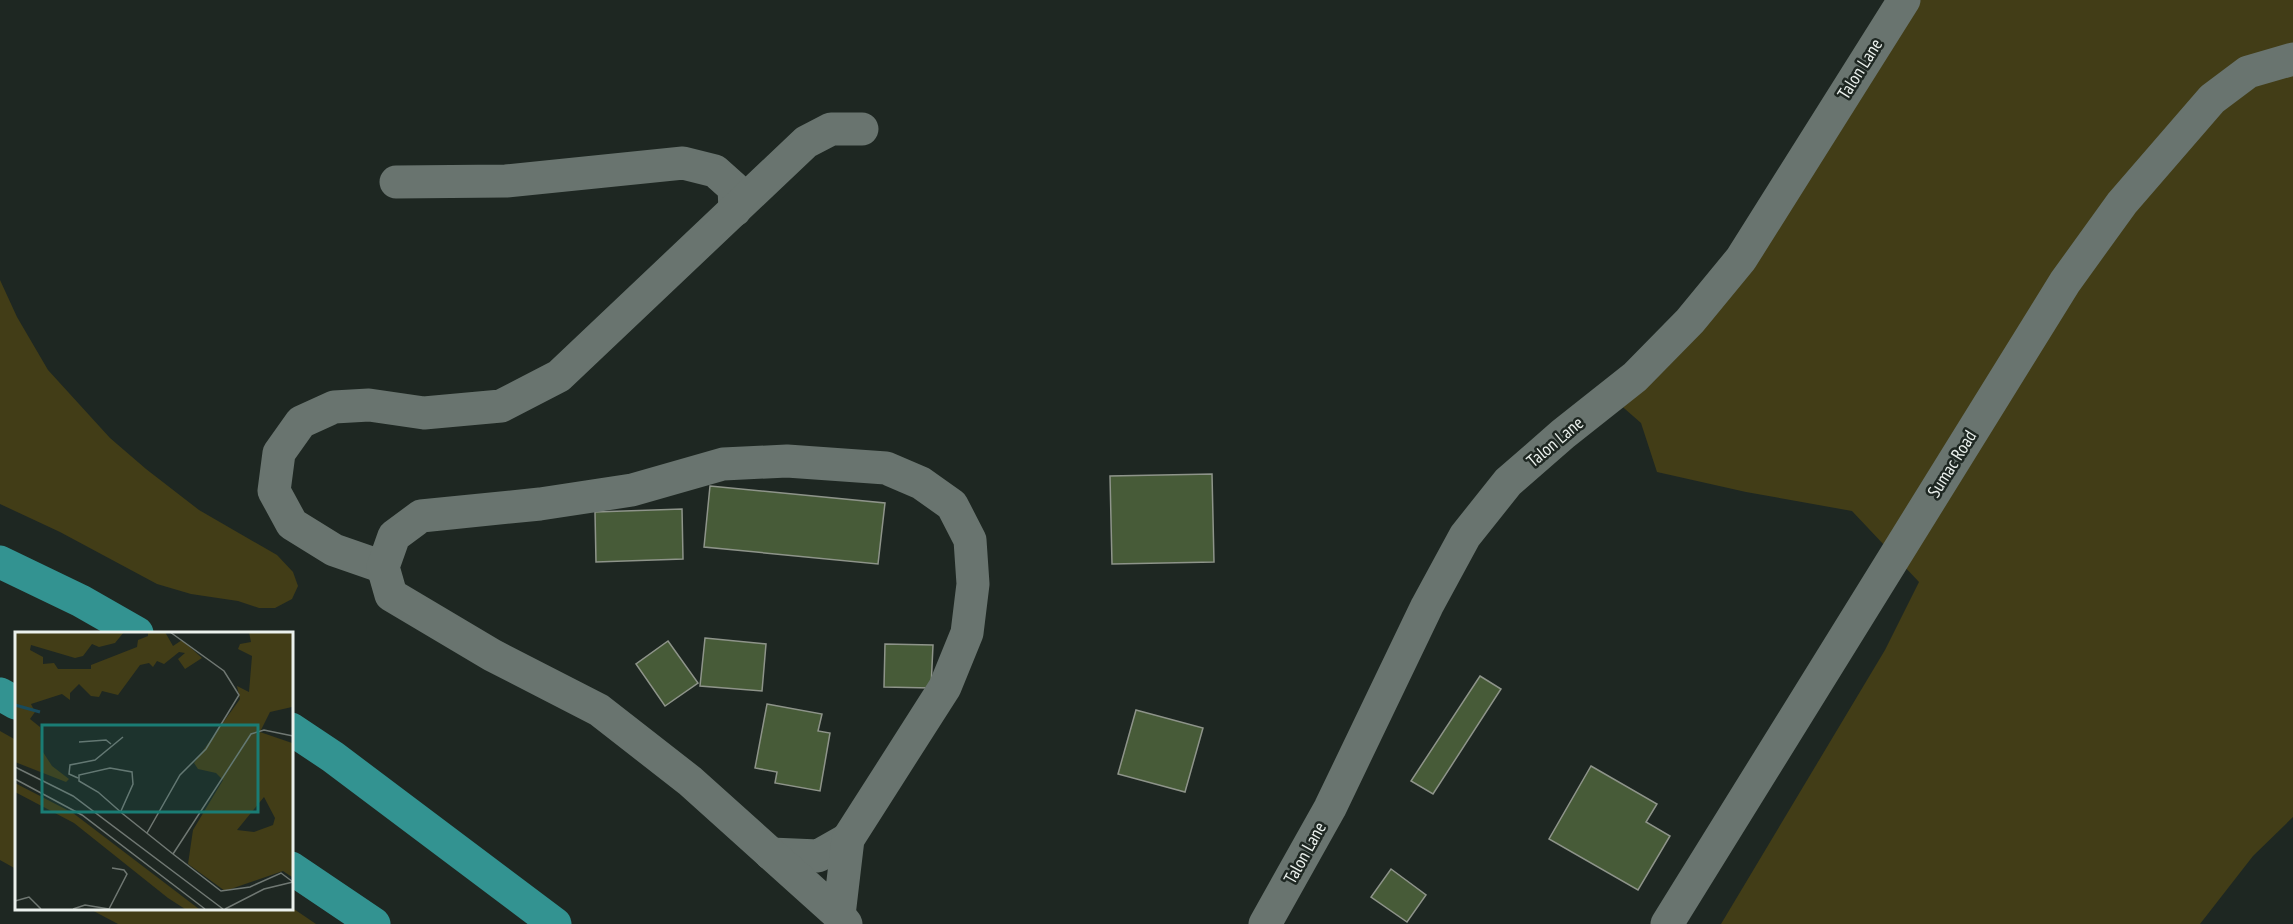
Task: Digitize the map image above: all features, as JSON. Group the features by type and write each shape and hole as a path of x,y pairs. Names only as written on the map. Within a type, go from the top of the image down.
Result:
{"highway":[{"path":"0,562 81,601 135,632"},
{"path":"0,694 15,702"},
{"path":"292,730 333,757 555,924"},
{"path":"292,869 374,924"}],"street":[{"name":"Talon Lane","path":"1265,924 1330,807 1427,606 1465,536 1508,482 1563,434 1635,377 1712,295 1741,259 1904,0"},
{"name":"Sumac Road","path":"1667,924 2065,282 2122,203 2212,99 2248,72 2293,59"},
{"path":"383,567 334,550 292,524 274,491 279,453 301,423 334,407 369,405 424,413 501,405 559,375 806,142 831,129 862,129"},
{"path":"396,182 506,181 683,163 716,171 734,188 735,210"},
{"path":"786,461 886,468 921,483 952,505 970,540 973,584 967,633 945,687 848,840 843,920 690,781 599,710 492,655 391,595 383,567 394,536 421,516 540,504 632,490 723,464 786,461"},
{"path":"771,854 818,856 848,840"}],"shaded area":[{"path":"1919,0 2293,0 2293,817 2253,856 2200,924 1721,924 1885,650 1919,582 1852,511 1746,492 1657,472 1641,423 1617,402"},
{"path":"0,280 17,317 48,370 110,438 199,510 277,555 293,572 298,586 292,599 275,608 259,608 238,601 191,594 157,584 60,532 0,504"},
{"path":"0,731 15,739 15,868 0,860"},
{"path":"292,908 316,924 118,924 90,909"}],"building":[{"path":"1212,474 1214,562 1112,564 1110,476"},
{"path":"710,486 885,503 878,564 704,547"},
{"path":"682,509 683,559 596,562 595,512"},
{"path":"705,638 766,644 762,691 700,686"},
{"path":"668,641 698,683 665,706 636,664"},
{"path":"885,644 933,645 931,688 884,687"},
{"path":"1480,676 1501,689 1433,794 1411,781"},
{"path":"767,704 822,714 818,731 830,733 820,791 775,783 777,772 755,768"},
{"path":"1136,710 1203,728 1185,792 1118,774"},
{"path":"1591,766 1657,804 1646,822 1670,836 1638,890 1549,839"},
{"path":"1391,869 1426,895 1407,922 1371,897"}]}
